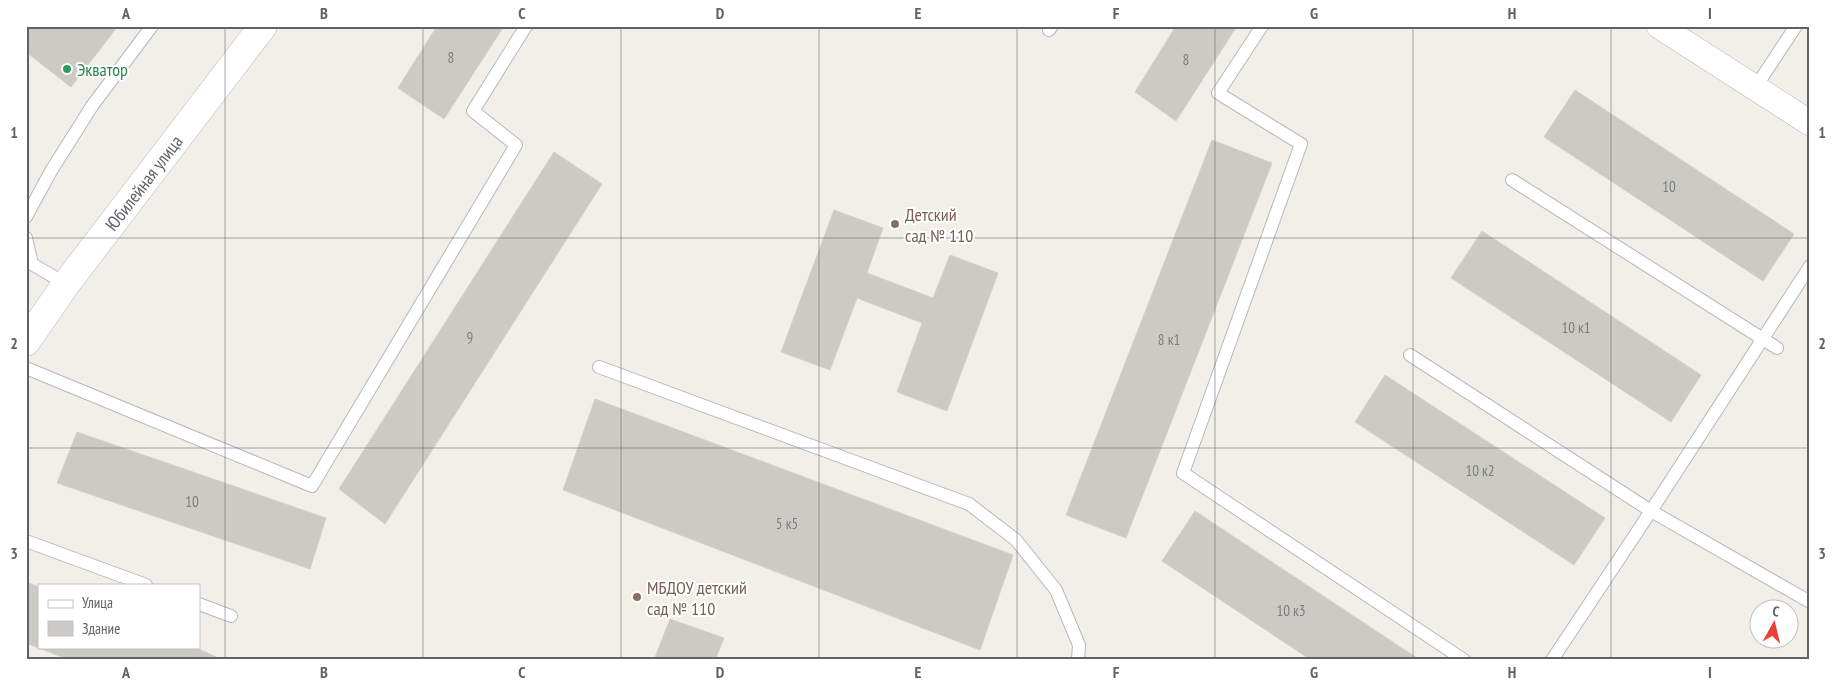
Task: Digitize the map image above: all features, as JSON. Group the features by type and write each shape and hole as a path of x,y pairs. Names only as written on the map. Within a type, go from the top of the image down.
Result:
{"street":[{"name":"Юбилейная улица","path":"26,342 66,284 262,26"},
{"path":"1659,26 1810,123"}],"lane":[{"path":"26,217 51,170 92,106 152,26"},
{"path":"26,368 312,486 516,145 472,111 526,26"},
{"path":"1262,26 1218,93 1301,144 1183,473 1464,660"},
{"path":"1755,88 1796,26"},
{"path":"1512,180 1777,348"},
{"path":"26,238 32,264 66,284"},
{"path":"1552,660 1810,266"},
{"path":"1410,355 1651,511 1810,602"},
{"path":"599,367 969,504 1016,540 1056,590 1079,645 1078,660"},
{"path":"26,541 143,584"},
{"path":"200,604 231,616"}],"building":[{"name":"Экватор","path":"29,26 118,26 71,87 26,52 26,29"},
{"path":"437,26 504,26 444,119 398,88"},
{"path":"1176,26 1237,26 1176,121 1135,92"},
{"path":"1575,90 1794,234 1763,281 1544,137"},
{"path":"1212,140 1272,163 1126,538 1066,515"},
{"path":"554,152 602,184 385,524 339,489"},
{"path":"834,210 883,228 867,273 933,298 950,255 998,273 947,411 897,392 922,323 857,298 830,370 781,352"},
{"path":"1482,231 1701,375 1671,422 1451,278"},
{"path":"1385,375 1605,518 1574,565 1355,422"},
{"path":"595,399 1013,555 980,650 563,490"},
{"path":"77,432 326,518 310,569 57,483"},
{"path":"1195,511 1420,660 1311,660 1162,561"},
{"path":"26,582 38,587 38,648 26,643"},
{"path":"670,619 724,638 715,660 654,660"},
{"path":"39,648 196,648 223,660 70,660"}],"place":[{"name":"Экватор","path":"67,69"},
{"name":"Детский сад № 110","path":"895,224"},
{"name":"МБДОУ детский сад № 110","path":"637,597"}]}
